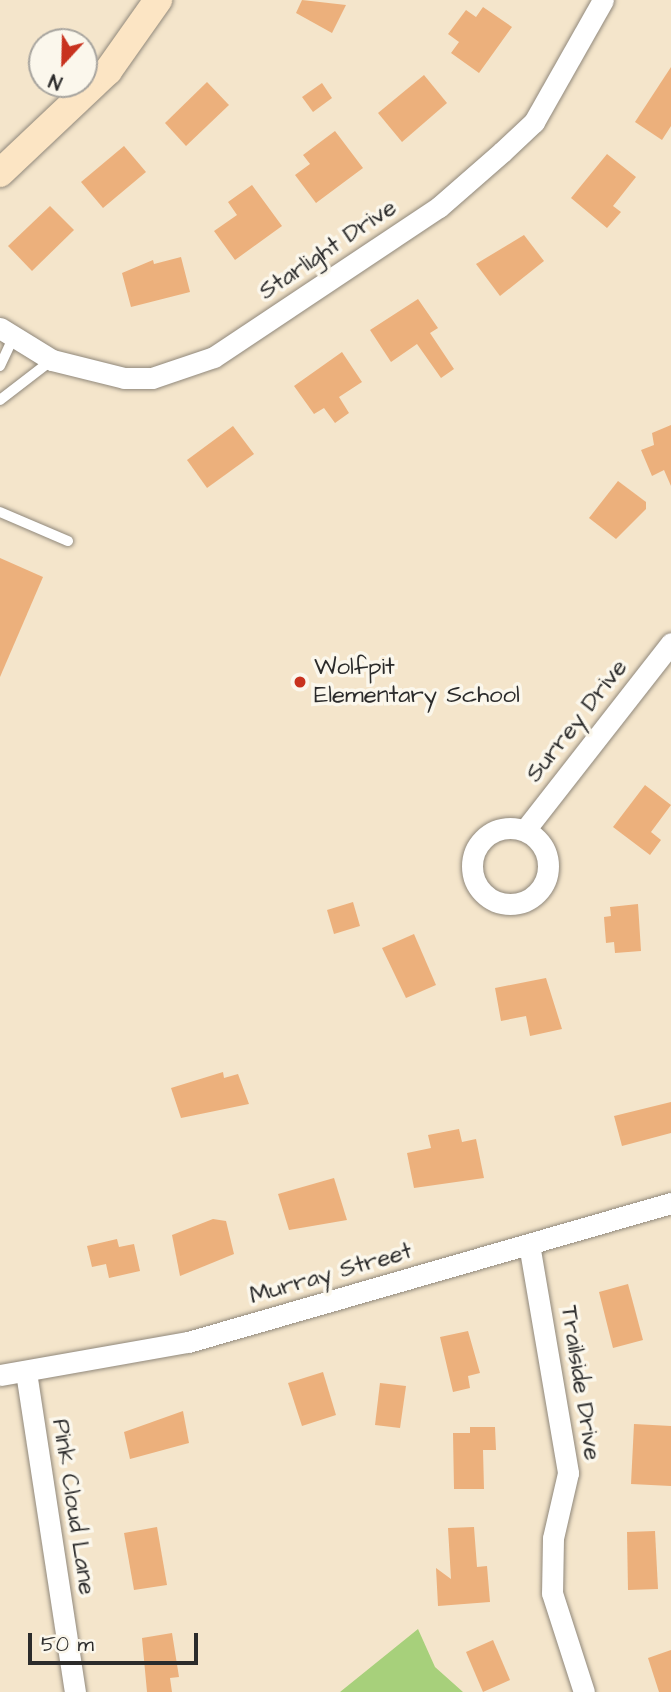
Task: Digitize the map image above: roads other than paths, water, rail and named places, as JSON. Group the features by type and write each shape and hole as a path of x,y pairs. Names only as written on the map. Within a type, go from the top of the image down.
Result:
{"street":[{"path":"0,173 108,71 158,0"},
{"name":"Starlight Drive","path":"7,333 52,360 93,373 152,378 214,357 439,207 526,130 575,59 603,0"},
{"name":"Surrey Drive","path":"525,830 671,643"},
{"name":"Murray Street","path":"0,1375 188,1342 671,1203"},
{"name":"Trailside Drive","path":"529,1244 568,1473 553,1538 552,1593 584,1692"},
{"name":"Pink Cloud Lane","path":"26,1372 75,1692"}],"lane":[{"path":"0,366 7,333"},
{"path":"0,400 52,360"},
{"path":"0,512 68,541"}],"place":[{"name":"Wolfpit Elementary School","path":"300,682"}]}
